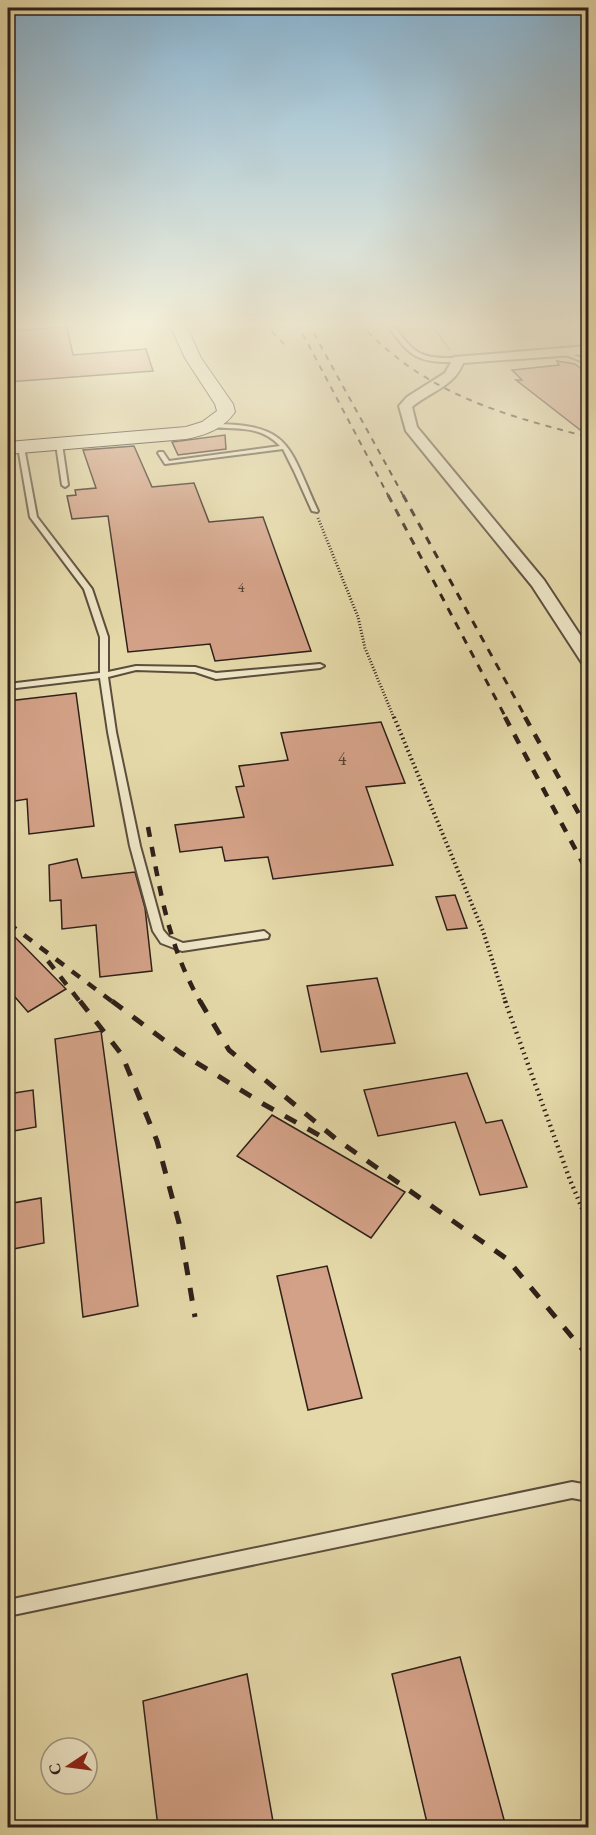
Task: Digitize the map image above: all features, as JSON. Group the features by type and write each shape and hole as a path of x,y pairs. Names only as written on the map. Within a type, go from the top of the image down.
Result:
{"street":[{"path":"14,448 200,430 211,426 226,412 225,409"},
{"path":"406,409 411,428 538,583 588,659"}],"lane":[{"path":"211,426 246,426 274,436 285,447 315,511"},
{"path":"59,444 65,485"},
{"path":"161,453 167,463 285,447"},
{"path":"14,448 34,517 88,589 104,637 104,675 112,732 135,846 158,931 165,940 182,947 264,935"},
{"path":"8,687 104,675 136,668 195,670 216,676 320,666"},
{"path":"8,1608 572,1490 588,1492"}],"path":[{"path":"315,511 358,617 365,648 483,931 497,979 570,1180 588,1222"}],"building":[{"path":"553,409 588,409 588,436"},
{"path":"225,435 226,449 178,455 172,442"},
{"path":"134,446 152,487 194,483 209,522 263,517 311,651 215,661 210,644 128,652 108,516 72,519 67,496 76,495 75,490 96,488 83,450"},
{"path":"76,693 94,826 29,834 27,799 8,802 8,701"},
{"path":"381,722 405,783 366,787 393,865 273,879 268,857 225,861 222,847 180,852 175,825 244,817 236,787 244,786 239,766 288,760 281,733"},
{"path":"77,859 82,878 135,872 145,908 152,971 100,977 96,925 62,929 61,900 50,901 49,865"},
{"path":"455,895 467,928 447,930 436,897"},
{"path":"8,930 66,989 28,1012 8,989"},
{"path":"377,978 395,1043 321,1052 307,986"},
{"path":"101,1031 138,1306 83,1317 55,1039"},
{"path":"467,1073 486,1123 502,1120 527,1187 480,1195 455,1122 378,1136 364,1090"},
{"path":"33,1090 36,1127 8,1132 8,1094"},
{"path":"272,1115 405,1192 371,1238 237,1156"},
{"path":"41,1198 44,1243 8,1250 8,1204"},
{"path":"327,1266 362,1398 308,1410 277,1276"},
{"path":"460,1657 506,1827 428,1827 392,1674"},
{"path":"247,1674 274,1827 158,1827 143,1701"}],"railway":[{"path":"342,409 389,497"},
{"path":"355,409 404,497"},
{"path":"492,409 588,437"},
{"path":"388,495 506,718"},
{"path":"403,495 526,718"},
{"path":"505,717 588,873"},
{"path":"525,717 588,830"},
{"path":"148,827 161,895 173,939 180,961 201,1003"},
{"path":"8,923 114,1003"},
{"path":"48,961 81,1003"},
{"path":"80,1001 122,1055 157,1141 179,1223 195,1317"},
{"path":"112,1001 181,1053 265,1105 326,1139"},
{"path":"200,1001 229,1050 336,1139 507,1259 588,1356"}]}
